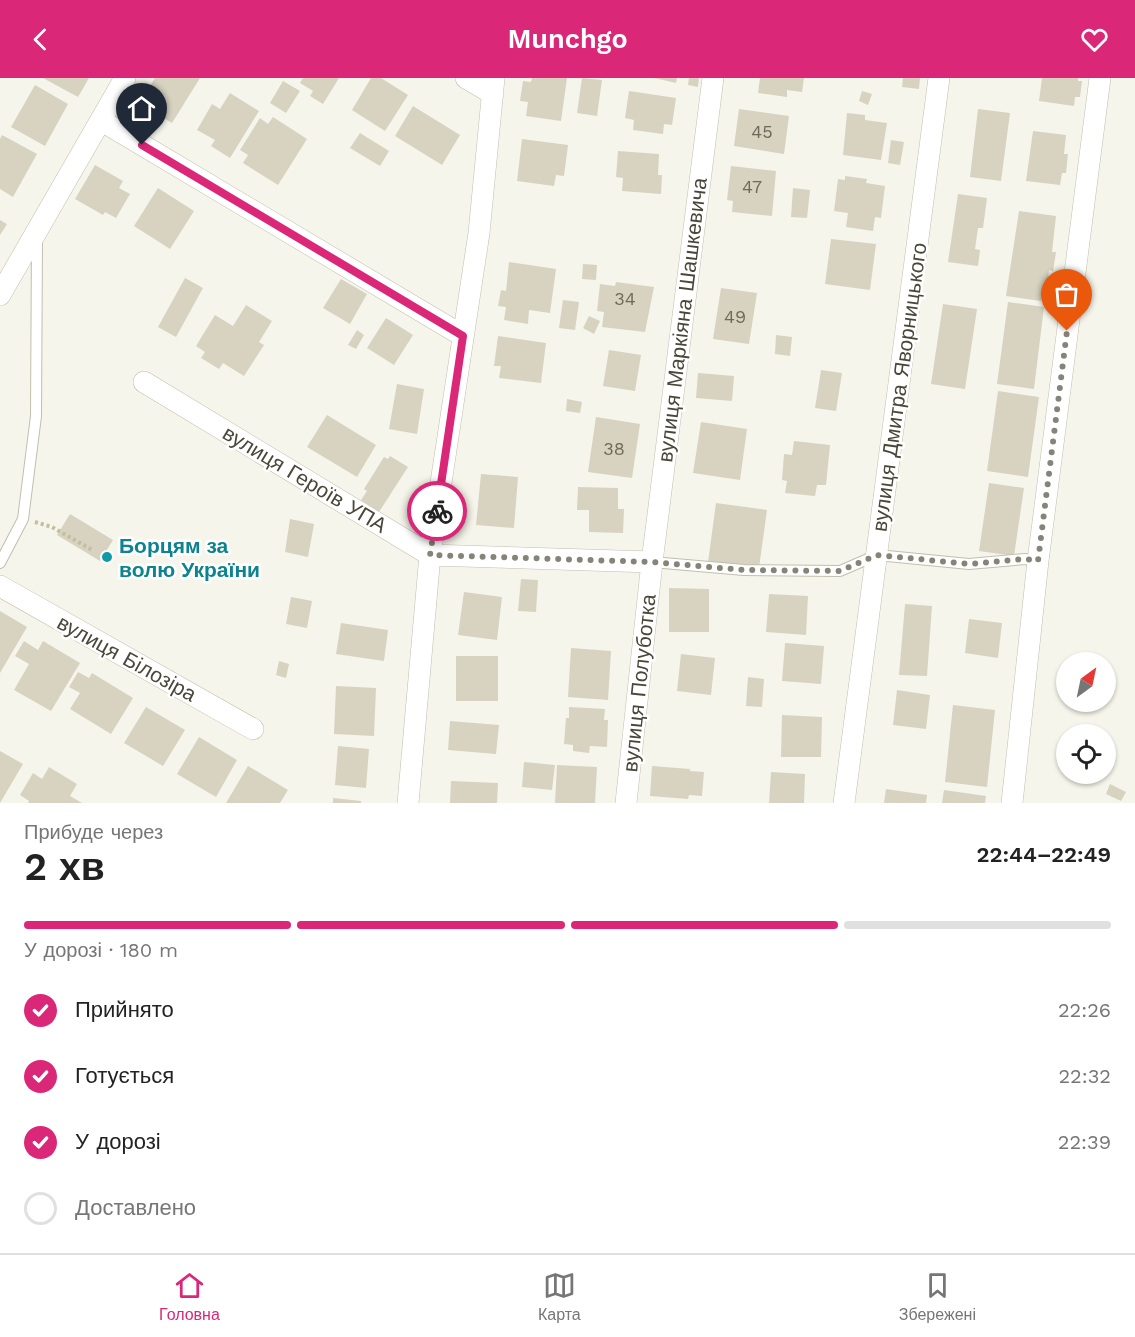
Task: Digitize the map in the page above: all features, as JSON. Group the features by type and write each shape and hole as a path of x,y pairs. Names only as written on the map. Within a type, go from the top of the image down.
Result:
{"street":[{"path":"0,295 125,78"},
{"path":"408,803 430,555 479,233 494,86 466,78"},
{"name":"вулиця Маркіяна Шашкевича","path":"652,562 713,78"},
{"name":"вулиця Дмитра Яворницького","path":"844,803 939,78"},
{"path":"1012,803 1038,561 1100,78"},
{"path":"102,121 463,336"},
{"name":"вулиця Героїв УПА","path":"144,382 430,555 652,562"},
{"name":"вулиця Полуботка","path":"626,803 652,562"},
{"name":"вулиця Білозіра","path":"0,586 253,729"}],"lane":[{"path":"0,563 23,519 36,416 37,232"},
{"path":"652,562 744,570 840,571 877,555 969,564 1025,559 1038,561"}],"path":[{"path":"52,527 92,550"}],"building":[{"path":"43,78 89,78 78,97"},
{"path":"155,78 200,78 172,123 139,103"},
{"path":"303,78 339,78 323,104 310,96 313,91 300,83"},
{"path":"371,78 381,78 408,95 385,131 352,110"},
{"path":"532,78 567,78 561,121 526,116 528,102 520,101 523,81 531,82"},
{"path":"582,78 602,80 597,116 577,113"},
{"path":"654,78 677,78 676,83"},
{"path":"689,78 699,78 698,87 688,85"},
{"path":"760,78 804,78 802,92 787,90 787,97 758,93"},
{"path":"903,78 920,78 919,89 902,87"},
{"path":"1042,78 1078,78 1078,81 1082,81 1080,97 1075,97 1074,106 1039,101"},
{"path":"283,81 300,91 286,113 270,103"},
{"path":"35,85 68,104 45,146 11,127"},
{"path":"629,91 676,98 672,125 664,124 663,134 633,130 634,120 625,118"},
{"path":"862,91 872,94 868,105 859,101"},
{"path":"230,93 259,111 230,158 211,146 215,140 197,130 212,104 220,109"},
{"path":"413,106 460,135 442,165 395,136"},
{"path":"739,109 789,116 784,154 734,146"},
{"path":"978,109 1010,113 1001,181 970,177"},
{"path":"847,113 865,115 865,120 887,123 881,160 843,155"},
{"path":"273,117 307,139 278,185 243,163 248,155 240,150 260,118 268,124"},
{"path":"1033,131 1066,135 1064,154 1068,154 1066,173 1062,173 1060,185 1026,181"},
{"path":"360,133 389,151 380,166 350,148"},
{"path":"2,135 37,154 13,197 0,189 0,139"},
{"path":"522,139 568,145 564,176 556,175 554,186 517,181"},
{"path":"891,140 904,142 900,165 888,163"},
{"path":"618,151 659,154 658,175 662,175 661,194 622,191 623,178 616,177"},
{"path":"95,165 123,181 119,188 130,194 116,218 105,212 103,215 75,199"},
{"path":"731,166 776,171 772,216 732,212 733,201 727,200"},
{"path":"845,176 867,179 866,183 885,186 881,218 875,217 873,231 846,227 848,213 834,211 838,179 845,180"},
{"path":"158,188 194,211 170,249 134,226"},
{"path":"793,188 810,190 807,218 791,217"},
{"path":"958,194 987,198 983,228 978,228 975,249 980,250 978,266 948,262"},
{"path":"1019,211 1056,216 1052,252 1056,252 1053,271 1049,270 1047,291 1043,290 1041,301 1006,296"},
{"path":"0,220 7,224 0,235"},
{"path":"831,239 876,244 870,290 825,284"},
{"path":"509,262 556,269 550,313 529,310 528,324 504,320 506,307 498,306 501,290 506,291"},
{"path":"583,264 597,265 596,280 582,279"},
{"path":"185,278 203,288 176,337 158,327"},
{"path":"341,279 367,294 350,324 323,308"},
{"path":"616,282 654,287 645,332 602,327 604,312 597,311 600,284 615,286"},
{"path":"721,288 757,293 749,344 713,339"},
{"path":"563,300 579,302 575,330 559,328"},
{"path":"1008,302 1044,307 1034,389 997,384"},
{"path":"943,304 977,309 965,389 931,384"},
{"path":"246,305 272,321 259,342 264,345 244,376 223,363 219,369 201,358 205,352 196,346 215,315 233,326"},
{"path":"589,316 600,321 594,334 583,328"},
{"path":"386,318 413,335 394,365 367,348"},
{"path":"357,330 364,335 356,349 348,345"},
{"path":"776,335 792,337 790,356 775,354"},
{"path":"498,336 546,343 541,383 499,378 501,366 494,366"},
{"path":"609,350 641,355 635,391 603,386"},
{"path":"821,370 842,373 836,411 815,408"},
{"path":"698,373 734,376 732,401 696,398"},
{"path":"397,384 424,389 417,434 389,429"},
{"path":"998,391 1039,397 1028,477 987,471"},
{"path":"567,399 582,402 580,413 566,411"},
{"path":"327,415 376,445 357,477 307,447"},
{"path":"596,417 640,424 632,478 588,472"},
{"path":"701,422 747,429 740,480 693,473"},
{"path":"794,441 830,445 826,485 817,485 815,496 785,493 787,481 782,480 784,454 792,455"},
{"path":"390,456 408,467 379,512 361,500 367,491 364,489 384,457 388,459"},
{"path":"481,474 518,477 514,528 476,525"},
{"path":"989,483 1024,488 1014,556 979,551"},
{"path":"578,487 618,488 618,509 624,509 623,533 589,532 589,510 577,510"},
{"path":"716,503 767,510 759,568 708,562"},
{"path":"70,514 113,540 100,561 57,535"},
{"path":"290,519 314,524 308,557 285,552"},
{"path":"521,579 538,580 536,612 518,611"},
{"path":"669,588 709,589 709,632 669,632"},
{"path":"464,592 502,597 497,640 458,635"},
{"path":"769,594 808,596 806,635 766,632"},
{"path":"291,597 312,601 307,628 286,624"},
{"path":"905,604 932,606 927,676 899,675"},
{"path":"0,611 27,627 0,673"},
{"path":"969,619 1002,623 998,658 965,653"},
{"path":"341,623 388,630 384,661 336,654"},
{"path":"24,641 38,650 43,641 80,663 51,711 14,690 29,664 15,656"},
{"path":"785,643 824,646 821,684 782,681"},
{"path":"571,648 611,651 608,700 568,697"},
{"path":"681,654 715,658 711,695 677,691"},
{"path":"456,656 498,656 498,701 456,701"},
{"path":"279,661 289,664 286,678 276,675"},
{"path":"78,672 89,678 92,673 133,698 111,734 70,709 80,693 69,687"},
{"path":"748,677 764,679 762,707 746,706"},
{"path":"336,686 376,688 374,736 334,734"},
{"path":"897,690 930,695 926,729 893,725"},
{"path":"953,705 995,710 987,787 945,782"},
{"path":"146,707 185,730 163,766 124,743"},
{"path":"569,707 605,709 604,720 608,720 607,747 590,746 589,753 573,751 573,745 564,744"},
{"path":"782,715 822,717 821,757 781,757"},
{"path":"450,721 499,725 496,754 448,750"},
{"path":"199,737 237,760 216,797 177,774"},
{"path":"338,746 369,749 366,788 335,785"},
{"path":"0,751 23,764 0,803"},
{"path":"524,762 555,765 552,790 522,787"},
{"path":"557,765 597,767 595,803 555,803"},
{"path":"248,766 288,790 280,803 226,803"},
{"path":"652,766 704,772 702,796 689,795 688,799 650,796"},
{"path":"49,767 77,784 70,796 82,803 28,803 29,801 20,795 33,773 42,779"},
{"path":"771,772 805,774 804,803 769,803"},
{"path":"451,781 498,783 497,803 450,803"},
{"path":"1110,784 1126,792 1121,801 1106,794"},
{"path":"886,789 927,795 926,803 884,803"},
{"path":"944,790 986,796 985,803 942,803"},
{"path":"333,798 361,801 361,803 333,803"}],"way so far":[{"path":"437,511 430,555 652,562 744,570 840,571 877,555 969,564 1025,559 1038,561 1067,331"}],"place":[{"name":"Борцям за волю України","path":"107,557"}],"route":[{"path":"142,145 463,336 437,511"}]}
